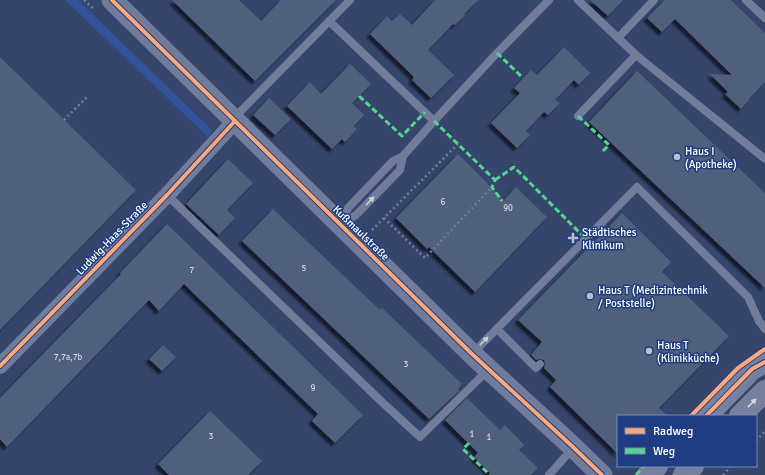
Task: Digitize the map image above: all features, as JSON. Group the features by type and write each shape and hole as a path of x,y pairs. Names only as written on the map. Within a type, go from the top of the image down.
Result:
{"main road":[{"path":"707,415 752,369 765,362"},
{"path":"741,415 765,391"},
{"path":"648,475 656,467"}],"street":[{"name":"Kußmaulstraße","path":"112,0 358,244 488,370 602,475"},
{"name":"Ludwig-Haas-Straße","path":"0,366 167,195 234,120"}],"lane":[{"path":"234,120 328,21 350,0"},
{"path":"340,225 356,215 400,170 403,156 497,53 549,0"},
{"path":"578,0 636,55 765,159"},
{"path":"618,38 654,0"},
{"path":"746,0 765,18"},
{"path":"328,21 434,121"},
{"path":"578,116 636,55"},
{"path":"472,354 637,187 748,297 762,318 765,329"},
{"path":"167,195 420,437 488,370"},
{"path":"496,329 536,368 540,364"},
{"path":"549,475 573,447"}],"path":[{"path":"64,120 88,96"},
{"path":"358,244 458,144"},
{"path":"384,218 425,258 492,187"},
{"path":"757,440 765,431"},
{"path":"723,475 731,467"}],"shaded area":[{"path":"65,0 78,0 213,131 208,137"}],"building":[{"path":"172,0 239,0 261,21 281,0 336,0 255,81"},
{"path":"435,0 478,0 455,25 453,24 428,50 454,75 431,98 412,80 414,77 370,34 387,16 392,21 400,14 412,25"},
{"path":"590,0 623,0 608,16"},
{"path":"665,0 731,0 765,33 765,82 741,109 725,94 728,92 710,74 732,75 675,19 662,32 647,18"},
{"path":"564,47 590,73 579,85 574,80 555,100 560,103 548,115 544,112 526,131 530,135 517,148 491,123 520,93 514,88 531,70 537,75"},
{"path":"0,57 136,190 0,330"},
{"path":"350,64 371,84 352,103 364,115 354,126 357,129 345,142 342,139 332,149 287,106 310,82 321,94"},
{"name":"Haus I (Apotheke)","path":"637,71 765,193 765,288 589,122"},
{"path":"269,98 291,119 275,135 253,115"},
{"path":"458,154 504,200 516,187 547,217 475,292 429,247 427,249 396,218"},
{"path":"228,159 253,183 227,210 235,218 219,235 186,204"},
{"path":"273,209 380,310 382,308 462,384 458,389 459,391 429,419 242,241"},
{"path":"622,213 671,262 662,272 729,336 659,408 667,415 617,415 617,453 550,387 556,380 544,368 544,360 536,360 531,355 542,342 518,320"},
{"path":"167,224 363,415 335,443 312,421 318,414 184,284 159,311 149,300 7,447 0,439 0,398 121,274 120,273"},
{"path":"163,345 176,357 162,371 149,359"},
{"path":"467,398 500,430 505,425 524,445 519,450 538,468 531,475 492,475 474,457 478,453 445,420"},
{"path":"210,411 262,461 248,475 169,475 158,464"}],"tram line":[{"path":"730,415 765,379"},
{"path":"741,415 765,391"},
{"path":"672,475 679,467"},
{"path":"684,475 692,467"}],"marked path":[{"path":"497,53 523,78"},
{"path":"359,96 402,136 425,112"},
{"path":"578,116 609,145 602,152"},
{"path":"434,121 495,180 492,187 502,201"},
{"path":"495,180 514,167 586,239"},
{"path":"469,443 463,449 490,475"},
{"path":"636,475 643,467"}],"cycle path":[{"path":"112,0 472,354 602,475"},
{"path":"0,366 167,195 235,121"},
{"path":"692,415 738,368 765,349"},
{"path":"707,415 752,369 765,362"}],"place":[{"name":"Haus I (Apotheke)","path":"677,157"},
{"name":"Städtisches Klinikum","path":"573,238"},
{"name":"Haus T (Medizintechnik / Poststelle)","path":"590,296"},
{"name":"Haus T (Klinikküche)","path":"649,351"}]}
